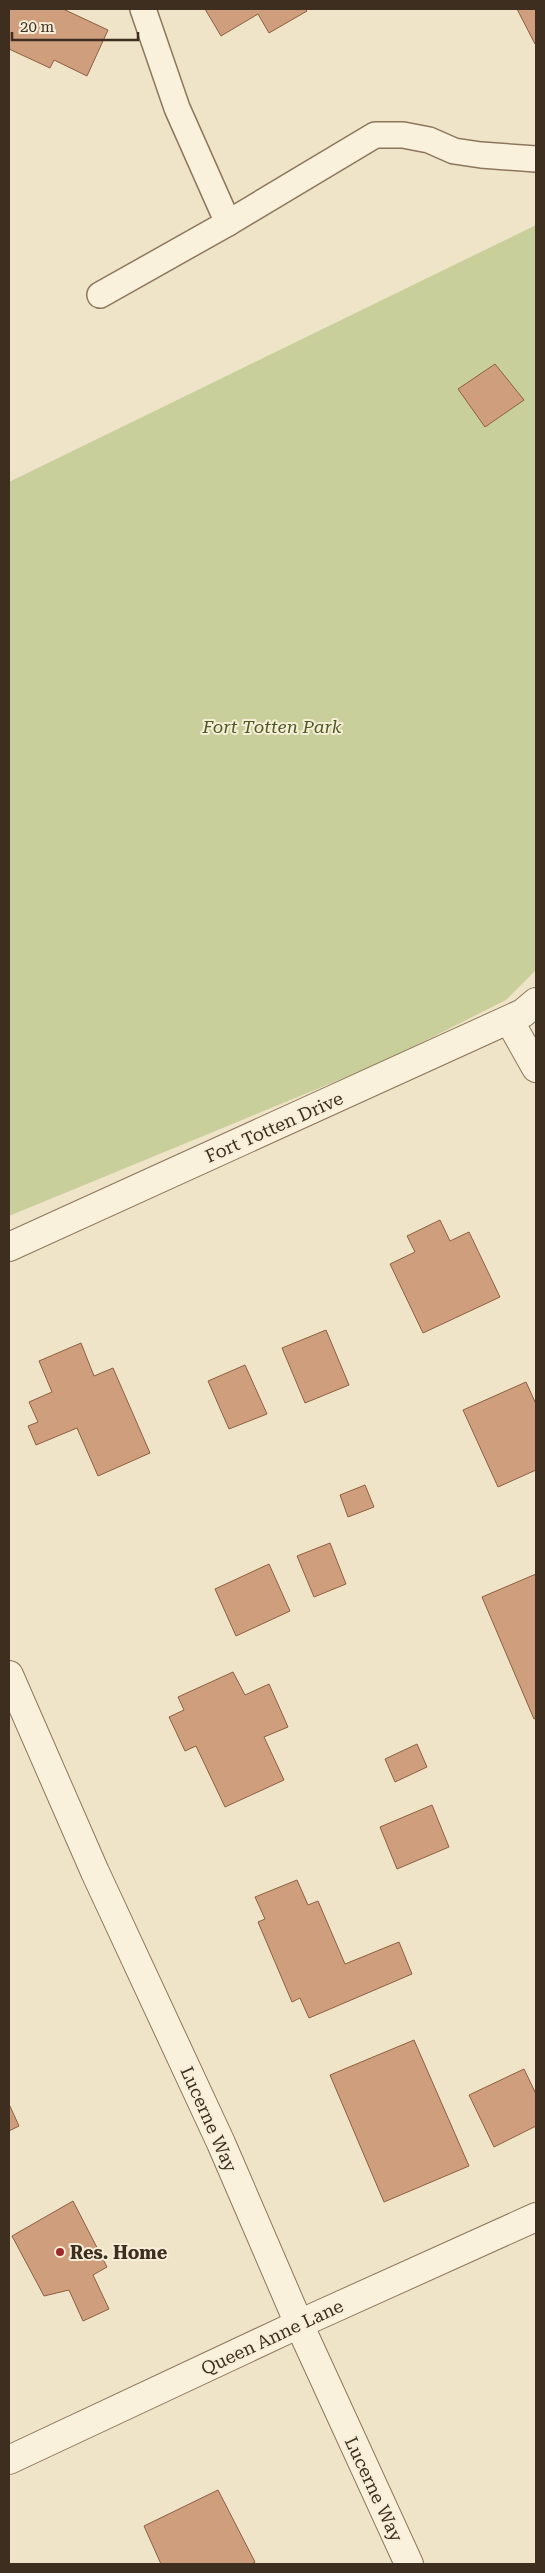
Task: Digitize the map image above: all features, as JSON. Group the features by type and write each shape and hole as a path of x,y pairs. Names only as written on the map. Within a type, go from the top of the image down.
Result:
{"street":[{"name":"Fort Totten Drive","path":"9,1247 509,1020 523,1013 536,1002"},
{"path":"509,1020 536,1068"},
{"name":"Lucerne Way","path":"9,1675 95,1872 221,2143 299,2324 409,2564"},
{"name":"Queen Anne Lane","path":"9,2460 299,2324 536,2217"}],"lane":[{"path":"143,9 177,108 228,223"},
{"path":"100,295 228,223 375,135 403,134 429,140 454,151 536,159"}],"green space":[{"name":"Fort Totten Park","path":"536,225 536,970 506,1000 385,1061 9,1216 9,482"}],"building":[{"path":"9,9 63,9 108,30 87,76 54,60 50,68 9,49"},
{"path":"205,9 305,9 307,11 269,33 258,14 221,36"},
{"path":"517,9 536,9 536,44 535,44"},
{"path":"495,364 524,400 485,427 458,389"},
{"path":"440,1220 450,1241 469,1232 500,1297 423,1333 390,1264 415,1252 407,1236"},
{"path":"326,1330 349,1385 305,1403 282,1348"},
{"path":"81,1343 94,1376 113,1368 150,1453 98,1476 77,1428 36,1445 28,1426 38,1422 29,1402 52,1392 39,1361"},
{"path":"245,1365 267,1414 229,1429 208,1381"},
{"path":"526,1382 536,1404 536,1470 498,1487 463,1410"},
{"path":"365,1485 374,1507 348,1517 340,1495"},
{"path":"330,1543 346,1584 314,1597 297,1556"},
{"path":"269,1564 290,1611 236,1636 215,1589"},
{"path":"536,1574 536,1718 534,1719 482,1597"},
{"path":"233,1672 245,1695 269,1684 288,1727 264,1737 284,1780 225,1807 196,1746 185,1751 169,1717 184,1710 178,1697"},
{"path":"417,1744 427,1767 395,1782 385,1759"},
{"path":"432,1805 449,1847 397,1869 380,1827"},
{"path":"297,1880 308,1905 318,1901 345,1964 399,1942 412,1974 309,2018 300,1998 292,2002 258,1922 265,1919 255,1897"},
{"path":"414,2040 469,2166 384,2202 330,2075"},
{"path":"524,2069 536,2094 536,2126 494,2147 469,2095"},
{"path":"9,2104 19,2126 9,2131"},
{"name":"Res. Home","path":"73,2201 107,2267 93,2275 109,2309 83,2321 69,2290 44,2296 12,2236"},
{"path":"218,2490 255,2562 252,2564 161,2564 144,2526"}],"place":[{"name":"Res. Home","path":"60,2252"}]}
